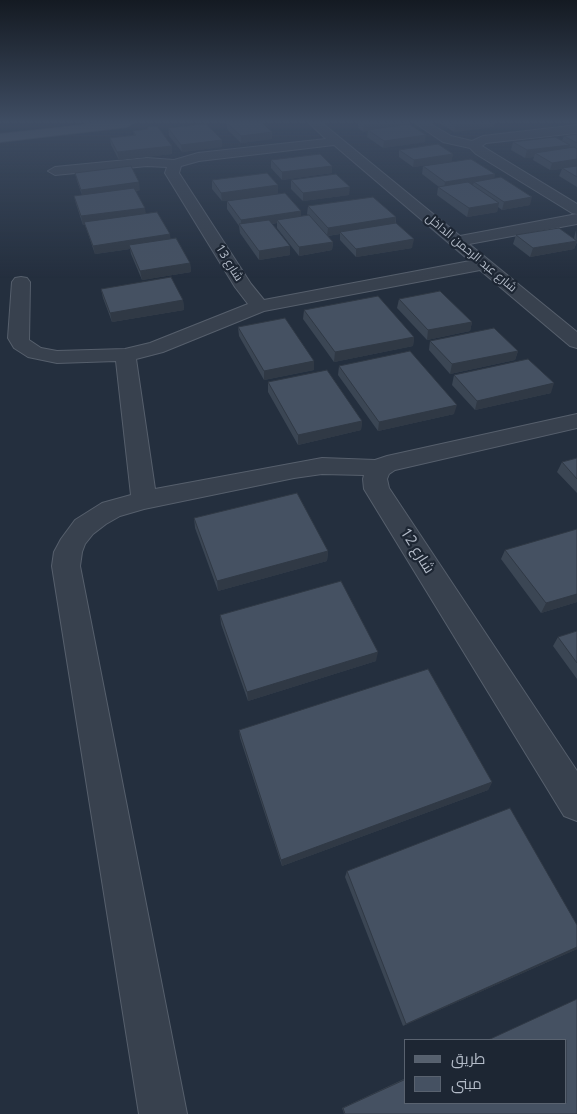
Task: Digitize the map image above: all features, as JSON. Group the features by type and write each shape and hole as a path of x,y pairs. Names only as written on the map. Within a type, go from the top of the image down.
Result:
{"street":[{"name":"شارع 13","path":"173,175 244,287 259,306"},
{"name":"شارع عبد الرحمن الداخل","path":"378,175 577,342"},
{"path":"518,175 577,210"},
{"path":"457,241 577,219"},
{"path":"21,282 18,338 27,349 57,357 125,355 156,348 259,306 483,264"},
{"path":"125,355 144,500"},
{"path":"163,1114 66,566 68,552 74,539 84,527 112,509 144,500 322,466 351,466 379,469 386,464 577,421"},
{"name":"شارع 12","path":"379,469 375,479 377,489 577,803"}],"building":[{"path":"76,175 135,175 139,182 81,190"},
{"path":"251,175 269,175 278,185 221,193 212,180"},
{"path":"337,175 350,187 303,193 291,180"},
{"path":"435,175 489,175 445,182"},
{"path":"501,177 532,197 504,202 474,182"},
{"path":"468,182 499,203 469,208 438,187"},
{"path":"134,188 145,208 81,216 74,196"},
{"path":"285,193 301,211 241,220 227,201"},
{"path":"373,197 396,217 328,228 308,206"},
{"path":"157,212 170,234 93,246 84,222"},
{"path":"309,215 333,242 299,247 277,220"},
{"path":"269,220 290,246 259,251 239,224"},
{"path":"396,223 414,239 356,249 340,232"},
{"path":"559,228 577,241 533,248 516,235"},
{"path":"176,238 190,263 140,271 129,245"},
{"path":"171,277 183,300 110,313 101,289"},
{"path":"440,291 472,322 428,330 399,299"},
{"path":"378,296 414,337 335,352 304,310"},
{"path":"285,318 314,361 264,371 238,327"},
{"path":"494,328 518,351 452,364 430,341"},
{"path":"410,351 457,405 379,422 339,366"},
{"path":"528,359 554,383 477,401 454,375"},
{"path":"327,370 362,421 298,435 268,382"},
{"path":"577,458 577,479 562,462"},
{"path":"297,493 328,551 217,581 194,518"},
{"path":"577,529 577,594 546,603 505,550"},
{"path":"341,581 378,652 247,692 220,615"},
{"path":"577,631 577,663 558,637"},
{"path":"428,669 492,782 281,860 239,730"},
{"path":"510,808 577,925 577,947 406,1024 347,871"},
{"path":"577,999 577,1114 345,1114 343,1108 404,1080 404,1104 567,1104 567,1039 490,1039"}]}
